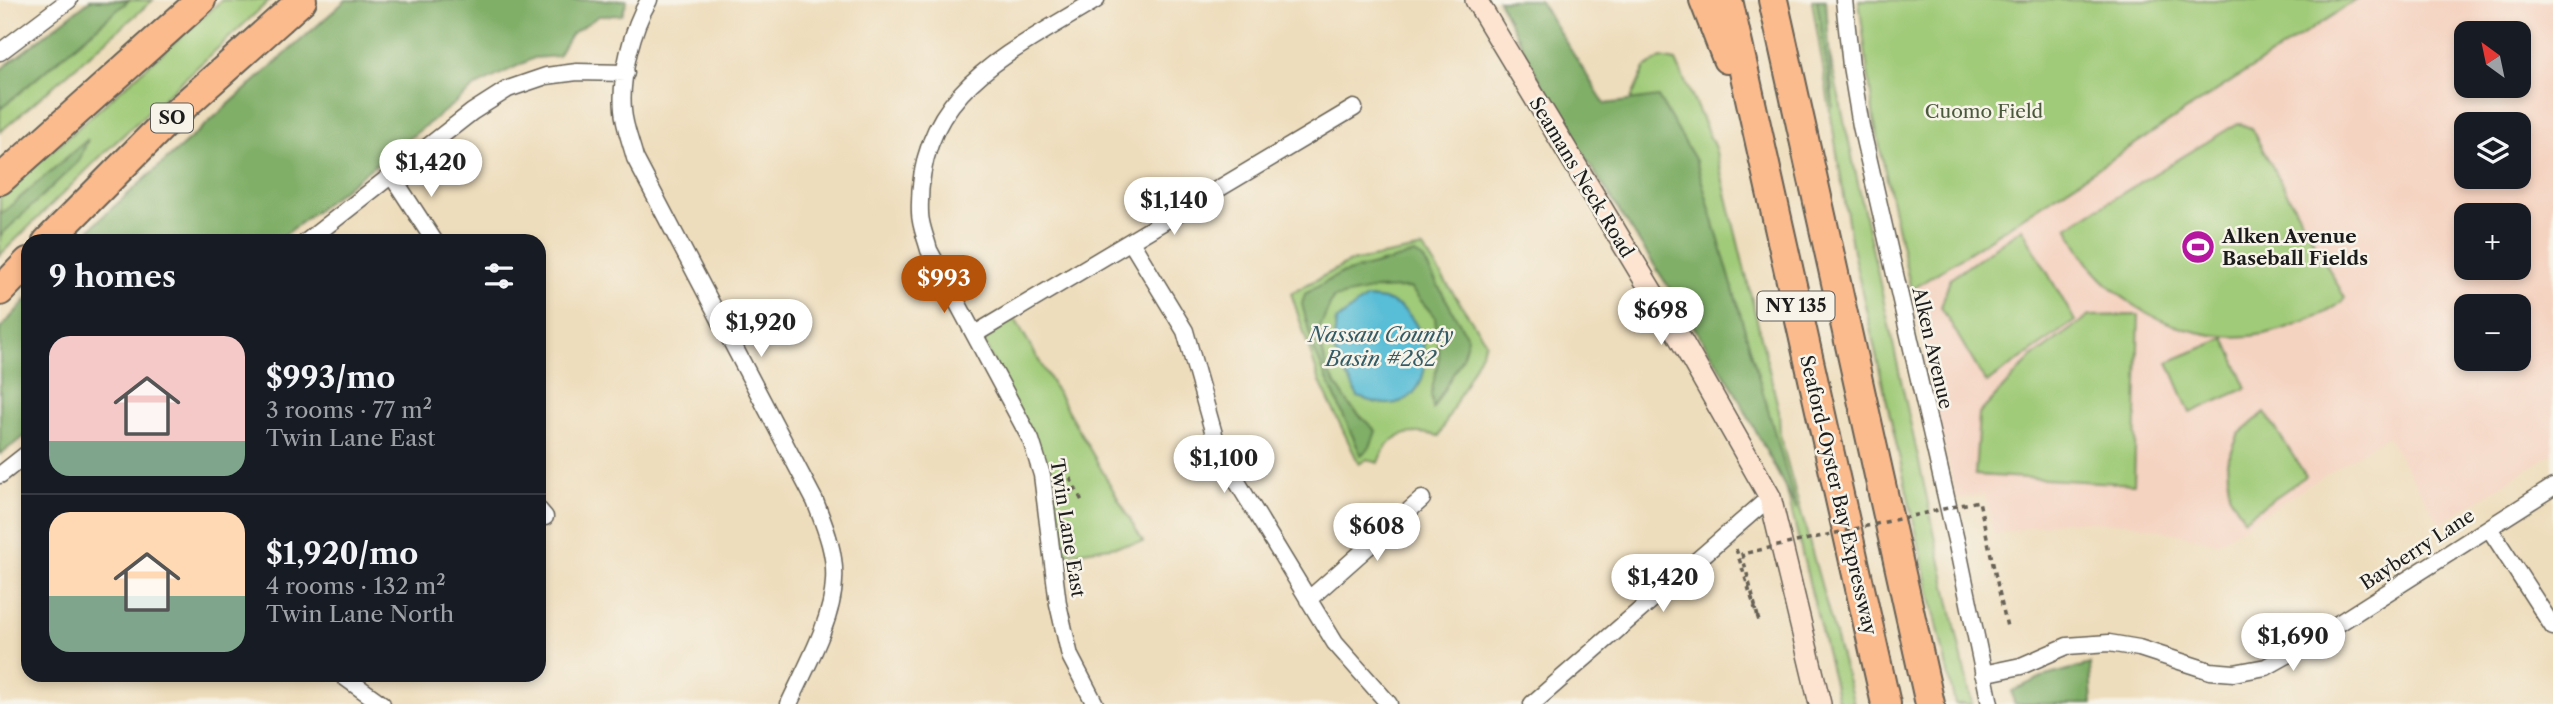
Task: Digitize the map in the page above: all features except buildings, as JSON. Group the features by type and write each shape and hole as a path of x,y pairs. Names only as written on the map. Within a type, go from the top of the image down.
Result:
{"highway":[{"path":"0,180 201,0"},
{"name":"SO","path":"55,234 170,120 302,0"},
{"path":"1704,0 1759,140"},
{"name":"Seaford-Oyster Bay Expressway","path":"1728,0 1886,704"},
{"name":"NY 135","path":"1773,0 1930,704"},
{"path":"1786,0 1802,130"},
{"path":"0,291 21,269"}],"main road":[{"name":"Seamans Neck Road","path":"1476,0 1681,340 1770,497 1820,704"}],"street":[{"path":"0,52 69,0"},
{"path":"649,0 642,11 631,44 626,74 623,110 635,158 815,501 829,537 835,581 824,627 789,704"},
{"name":"Twin Lane East","path":"1096,0 987,67 962,90 944,113 931,141 922,173 920,216 929,250 1031,440 1042,475 1058,604 1070,656 1096,704"},
{"name":"Alken Avenue","path":"1844,0 1861,126 1957,545 1990,704"},
{"path":"316,234 472,112 508,89 556,75 577,72 626,74"},
{"path":"975,334 1354,108"},
{"path":"391,176 431,234"},
{"path":"1131,242 1185,331 1219,452 1335,643 1389,704"},
{"path":"0,475 21,458"},
{"name":"Bayberry Lane","path":"1983,674 2021,666 2067,646 2109,643 2139,648 2210,671 2234,673 2266,667 2553,487"},
{"path":"1532,704 1770,497"},
{"path":"1308,600 1422,499"},
{"path":"2489,527 2553,627"},
{"path":"350,682 373,702"}],"path":[{"path":"1070,478 1082,501"},
{"path":"1737,549 1759,621 1742,554 1979,501 2007,628"}],"shaded area":[{"path":"2356,0 2553,0 2553,453 2440,524 2387,436 2217,543 2131,523 2063,521 1994,534 1985,494 1956,499 1911,290"}],"green space":[{"path":"90,0 129,0 0,109 0,70"},
{"path":"129,0 153,0 0,132 0,109"},
{"path":"222,0 270,0 106,151 0,255 0,197"},
{"path":"346,0 627,0 622,15 599,16 571,34 558,56 534,58 478,85 286,234 86,234"},
{"path":"1498,0 1539,0 1605,104 1658,97 1696,161 1797,510 1732,386 1559,117"},
{"path":"1812,0 1817,0 1831,95 1830,56 1972,704 1955,704 1853,252"},
{"path":"1817,0 1826,0 1833,108"},
{"name":"Cuomo Field","path":"1859,0 2356,0 1911,290 1874,120"},
{"path":"1661,58 1676,61 1715,148 1779,411 1780,436 1854,704 1839,704 1786,488 1794,505 1630,101 1645,68"},
{"name":"Alken Avenue Baseball Fields","path":"2238,123 2251,128 2345,298 2315,317 2267,333 2212,335 2159,319 2134,305 2092,268 2067,227"},
{"path":"88,139 79,161 0,236 0,215"},
{"path":"2022,228 2075,321 1986,383 1941,307 1950,279"},
{"path":"1423,248 1486,342 1439,436 1419,433 1401,436 1388,445 1378,463 1367,459 1359,464 1320,382 1291,293 1350,262"},
{"path":"1415,254 1423,259 1468,338 1462,358 1433,409 1431,394 1439,357 1435,317 1410,288 1375,289 1333,298 1318,332 1327,370 1351,407 1376,431 1370,447 1361,455 1314,350 1302,304 1305,294 1340,274"},
{"path":"21,306 21,439 0,454 0,329"},
{"path":"2139,315 2134,484 1975,475 1979,414 2031,358 2089,316"},
{"path":"1014,317 1143,542 1057,555 1048,479 981,336"},
{"path":"2225,338 2247,388 2190,413 2168,362"},
{"path":"2265,412 2306,476 2244,519 2229,494 2227,462 2239,434"},
{"path":"2090,664 2092,704 2014,704 2012,691 2042,677"}],"water":[{"name":"Nassau County Basin #282","path":"1366,298 1390,302 1406,311 1416,324 1422,339 1424,371 1419,385 1410,396 1396,403 1381,403 1358,397 1333,349 1336,321"}],"place":[{"name":"Alken Avenue Baseball Fields","path":"2198,247"}]}
